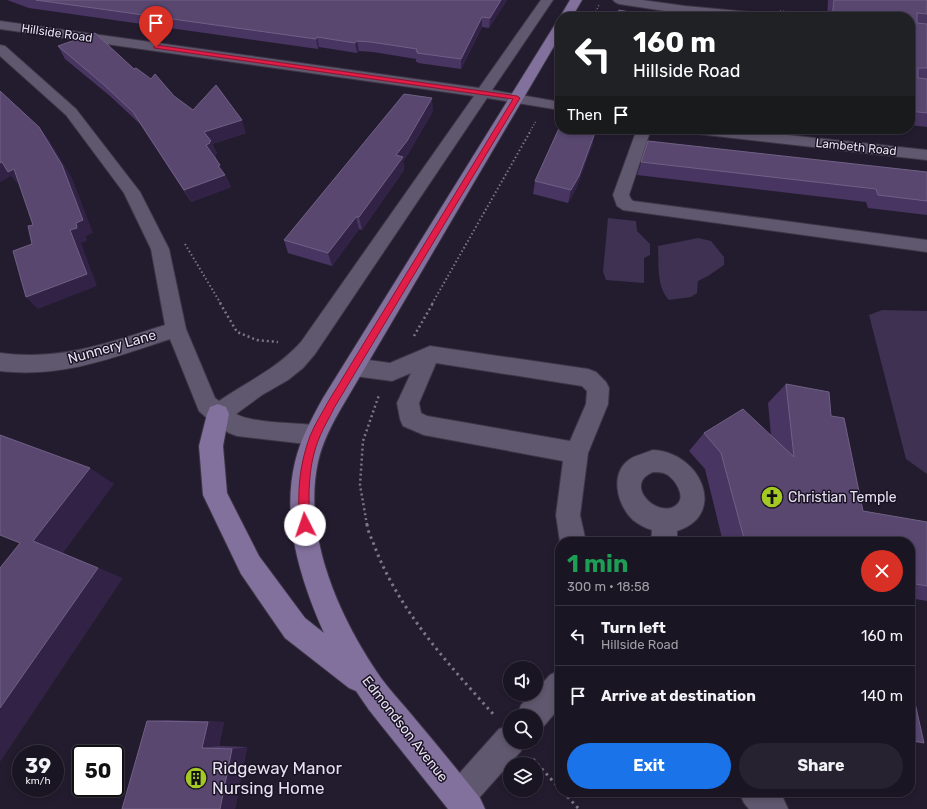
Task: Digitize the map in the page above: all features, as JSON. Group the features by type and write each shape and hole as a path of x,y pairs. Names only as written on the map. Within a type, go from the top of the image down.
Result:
{"main road":[{"path":"569,12 576,0"},
{"name":"Edmondson Avenue","path":"464,803 368,685 335,628 318,584 306,538 303,499 305,469 315,435 354,367 555,34"},
{"path":"218,414 211,446 215,495 250,564 295,628 368,685"}],"street":[{"path":"218,414 254,389 280,374 296,362 308,348 547,0"},
{"path":"619,0 714,12"},
{"name":"Hillside Road","path":"0,25 517,98"},
{"path":"0,48 70,112 132,192 160,249 176,328 207,404 218,414 237,426 315,435"},
{"path":"517,98 555,105"},
{"path":"642,134 621,195 623,202 629,206 927,246"},
{"name":"Lambeth Road","path":"735,134 927,155"},
{"name":"Nunnery Lane","path":"0,362 36,365 76,360 176,328"},
{"path":"354,367 392,372 430,354 588,378 598,388 597,404 576,453 568,515 572,537"},
{"path":"430,354 408,403 411,419 424,424 576,453"},
{"path":"538,709 555,691"},
{"path":"464,803 517,749"},
{"path":"760,797 772,809"}],"path":[{"path":"183,240 237,332 252,339 268,342 282,342"},
{"path":"521,749 555,784"},
{"path":"567,797 578,809"}],"shaded area":[{"path":"608,218 636,221 637,231 650,244 650,255 644,258 644,283 606,280 603,272"},
{"path":"698,238 711,241 724,257 724,265 698,281 697,293 691,297 669,300 660,282 658,246"},
{"path":"882,310 927,311 927,474 906,459 869,315"}],"building":[{"path":"36,0 501,0 490,18 482,17 461,59 417,53 417,49 371,42 357,41 355,43 317,37 316,39"},
{"path":"834,0 927,0 927,14 917,13 917,23 927,24 927,68 918,68 918,78 927,79 927,113 915,112 915,12 833,12"},
{"path":"619,10 629,12 618,12"},
{"path":"95,33 134,69 136,68 151,79 155,74 174,96 193,110 216,85 242,120 204,132 211,141 206,145 225,175 184,190 133,112 103,84 58,46"},
{"path":"0,91 39,127 62,165 83,220 76,223 77,228 70,230 87,274 26,297 13,251 32,244 28,226 33,225 14,169 8,172 2,162 0,163"},
{"path":"404,94 432,98 407,141 396,155 403,157 359,217 356,217 328,253 284,240"},
{"path":"556,134 595,134 579,176 571,190 535,181"},
{"path":"648,141 927,172 927,201 878,195 876,189 641,162"},
{"path":"786,384 829,392 831,416 844,418 863,511 927,522 927,586 915,584 915,537 744,537 721,453 704,433 743,409 794,457"},
{"path":"0,435 90,468 33,541 98,568 0,708 0,568 20,543 0,535"},
{"path":"915,703 924,743 915,741"},
{"name":"Ridgeway Manor Nursing Home","path":"147,721 208,722 202,748 232,749 220,809 122,809"}],"place":[{"name":"Christian Temple","path":"772,497"},
{"name":"Ridgeway Manor Nursing Home","path":"196,778"}],"route":[{"path":"156,47 517,98 331,405 315,435 305,469 303,499 305,525"}]}
